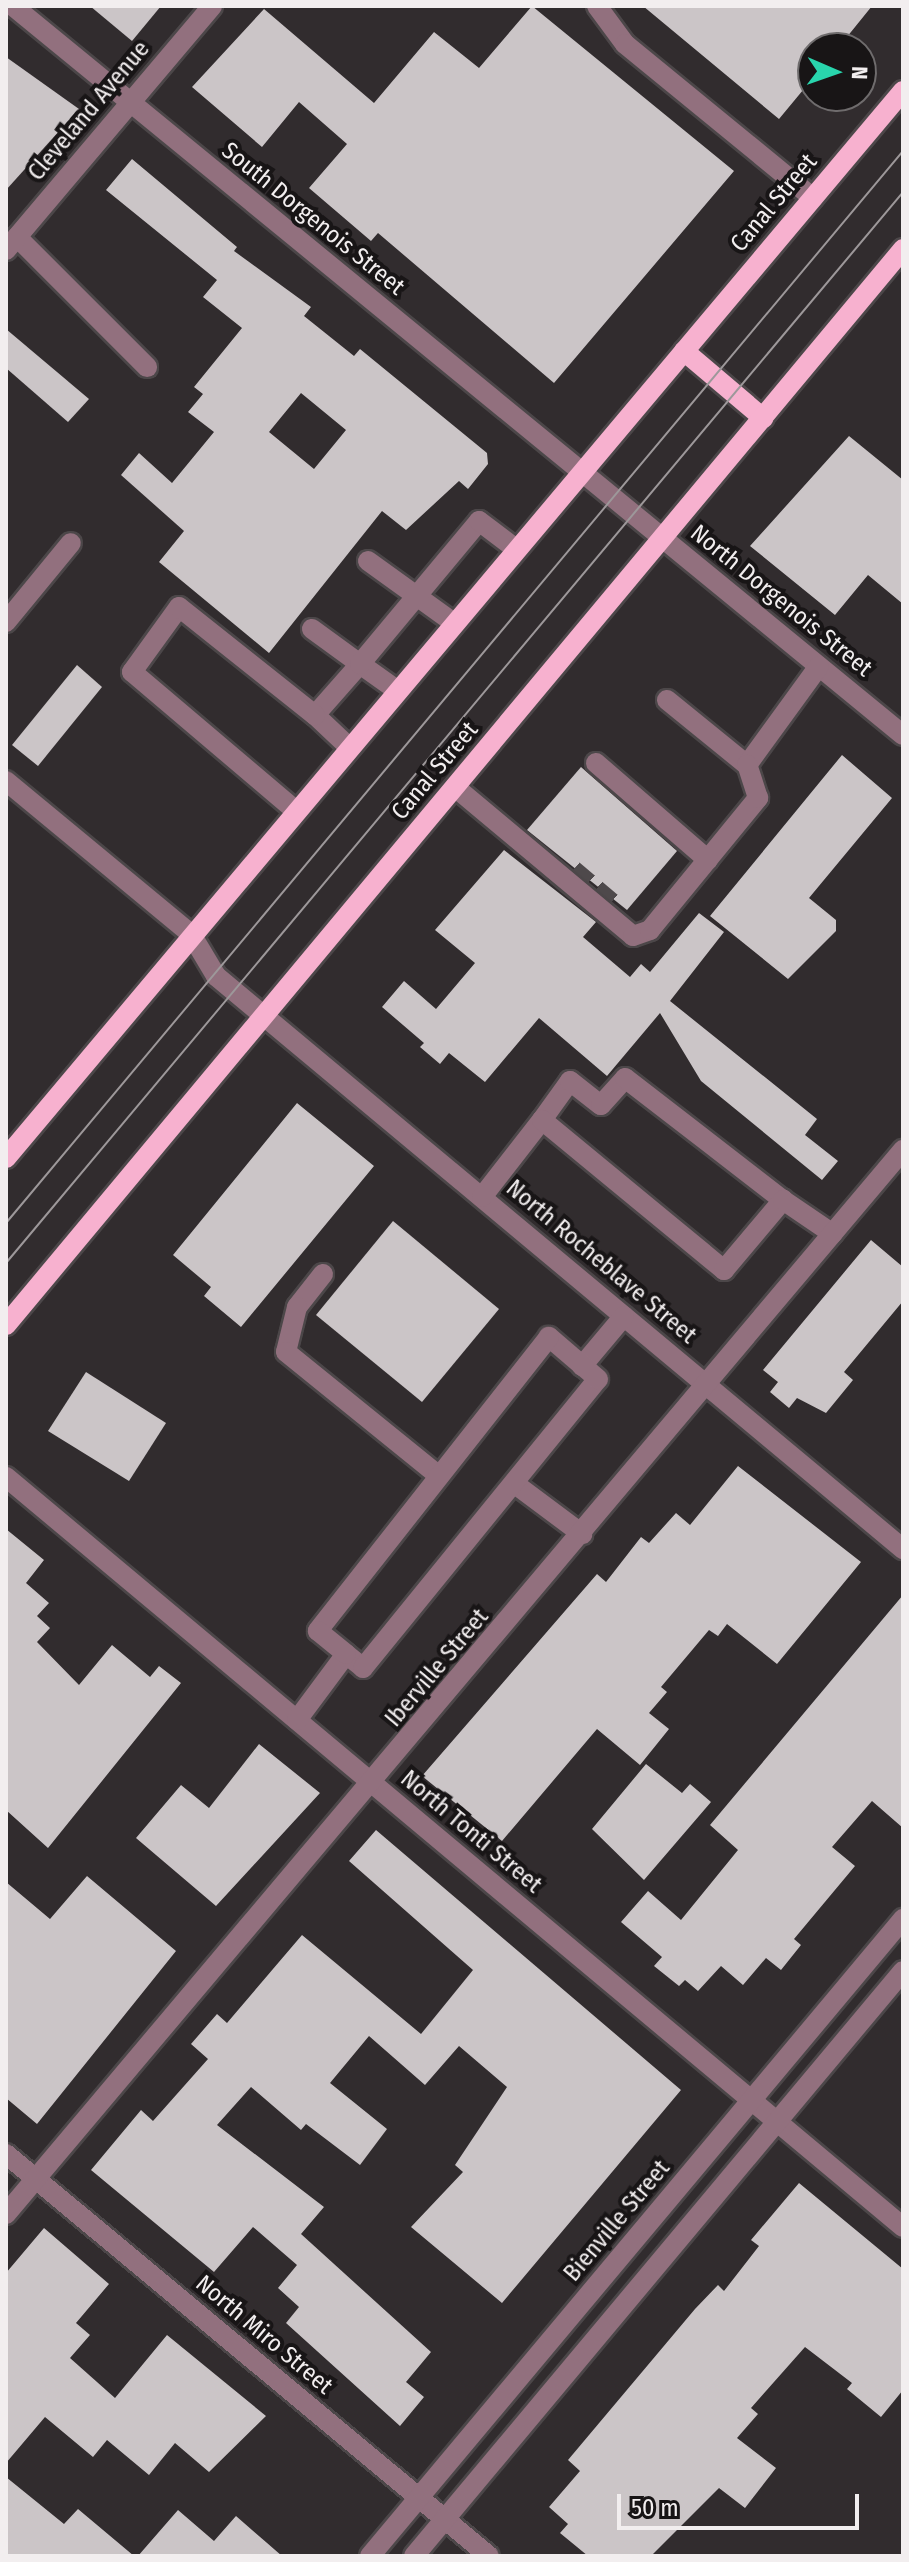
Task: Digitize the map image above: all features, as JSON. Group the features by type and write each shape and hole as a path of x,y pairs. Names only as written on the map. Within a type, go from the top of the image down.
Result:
{"main road":[{"name":"Canal Street","path":"6,1158 191,934 903,91"},
{"name":"Canal Street","path":"6,1325 903,249"},
{"path":"684,351 763,418"}],"street":[{"name":"South Dorgenois Street","path":"13,6 663,538"},
{"name":"Cleveland Avenue","path":"12,244 212,6"},
{"path":"597,6 625,44 813,198"},
{"path":"12,244 147,367"},
{"path":"315,715 479,521 516,549"},
{"name":"North Dorgenois Street","path":"663,538 903,735"},
{"path":"6,622 71,543"},
{"path":"368,561 454,623"},
{"path":"296,811 132,672 179,607 315,715 350,748"},
{"path":"312,629 398,691"},
{"path":"747,765 819,666"},
{"path":"633,936 650,930 758,798 747,765 667,700"},
{"path":"596,763 708,860"},
{"name":"North Rocheblave Street","path":"6,781 191,934 216,976 903,1549"},
{"path":"455,787 633,936"},
{"path":"527,847 573,870"},
{"path":"613,904 633,936"},
{"path":"482,1197 570,1081 601,1105 625,1078 783,1200 833,1234"},
{"path":"542,1120 724,1270 783,1200"},
{"name":"Iberville Street","path":"6,2214 373,1784 903,1150"},
{"path":"323,1274 297,1307 286,1352 439,1476"},
{"path":"582,1366 624,1316"},
{"path":"549,1337 582,1366 598,1379 363,1668 318,1631 549,1337"},
{"name":"North Tonti Street","path":"6,1477 903,2227"},
{"path":"515,1484 582,1534"},
{"path":"297,1720 346,1654"},
{"name":"Bienville Street","path":"370,2556 903,1919"},
{"path":"414,2556 903,1971"},
{"name":"North Miro Street","path":"6,2154 489,2556"}],"building":[{"path":"90,6 161,6 132,41"},
{"path":"532,6 734,171 554,383 378,233 371,241 309,188 347,144 299,102 262,147 192,87 264,9 374,103 434,32 479,68"},
{"path":"643,6 872,6 851,32 797,32 797,97 779,119"},
{"path":"6,57 79,109 6,190"},
{"path":"132,159 237,247 234,251 311,307 304,316 354,356 360,349 487,453 488,464 468,489 459,481 406,530 382,511 269,653 159,562 184,531 121,475 139,453 172,483 214,432 188,412 203,394 194,387 242,328 203,297 217,280 106,190","holes":["301,393 346,430 314,469 269,432"]},
{"path":"6,329 89,399 68,422 6,368"},
{"path":"849,436 903,480 903,604 868,575 835,615 750,546"},
{"path":"77,665 102,687 38,766 12,745"},
{"path":"842,755 892,798 809,898 836,920 836,931 788,979 710,916"},
{"path":"581,767 677,851 627,910 527,830"},
{"path":"504,850 596,922 583,937 630,977 641,964 650,972 699,913 724,932 670,1001 817,1119 805,1135 838,1161 822,1180 701,1081 660,1013 607,1076 539,1018 485,1082 449,1053 440,1064 420,1047 424,1043 382,1007 404,981 436,1009 475,963 435,930"},
{"path":"297,1103 374,1166 241,1327 204,1296 211,1287 173,1255"},
{"path":"393,1221 499,1309 422,1402 316,1315"},
{"path":"871,1240 903,1267 903,1301 844,1372 853,1380 826,1413 797,1398 789,1408 770,1392 778,1382 763,1370"},
{"path":"86,1372 166,1423 129,1481 48,1431"},
{"path":"738,1466 861,1562 777,1664 727,1624 718,1636 709,1630 661,1687 667,1692 649,1713 669,1729 640,1765 597,1729 502,1841 422,1776 597,1574 606,1582 641,1537 649,1543 676,1513 690,1525"},
{"path":"6,1529 44,1560 26,1583 49,1603 37,1616 50,1628 37,1642 79,1685 112,1645 150,1677 159,1666 181,1683 48,1848 6,1810"},
{"path":"903,1595 903,1828 872,1801 832,1847 855,1866 794,1939 801,1945 781,1970 766,1958 743,1985 721,1966 698,1991 685,1980 679,1986 654,1966 662,1957 621,1922 648,1891 681,1920 738,1850 710,1825"},
{"path":"259,1744 320,1793 216,1906 136,1838 181,1785 209,1808"},
{"path":"646,1764 682,1793 690,1784 711,1802 644,1880 592,1829"},
{"path":"376,1830 681,2090 502,2303 411,2227 463,2172 455,2165 507,2087 459,2046 425,2085 369,2036 330,2083 387,2129 360,2165 306,2124 301,2130 251,2087 217,2125 324,2207 301,2234 431,2352 406,2382 424,2397 400,2426 286,2323 299,2307 278,2288 297,2265 253,2227 214,2272 91,2170 141,2110 153,2121 208,2059 191,2044 217,2014 227,2023 302,1935 421,2034 473,1970 349,1861"},
{"path":"87,1876 176,1951 37,2124 6,2098 6,1882 50,1919"},
{"path":"799,2183 903,2269 903,2390 881,2417 847,2389 852,2383 805,2347 751,2408 758,2414 737,2438 776,2468 745,2508 719,2488 651,2556 588,2556 560,2533 568,2524 549,2507 580,2471 568,2460 695,2309 718,2285 724,2291 759,2246 751,2240"},
{"path":"44,2228 109,2284 76,2323 90,2335 70,2358 115,2398 167,2335 266,2416 209,2472 175,2443 149,2475 107,2440 93,2457 45,2417 6,2463 6,2273"},
{"path":"6,2477 64,2524 78,2509 134,2556 6,2556"},
{"path":"178,2510 214,2541 236,2516 282,2556 138,2556"}],"tunnel":[{"path":"573,870 613,904"}],"tram line":[{"path":"6,1223 903,151"},
{"path":"6,1263 903,192"}]}
